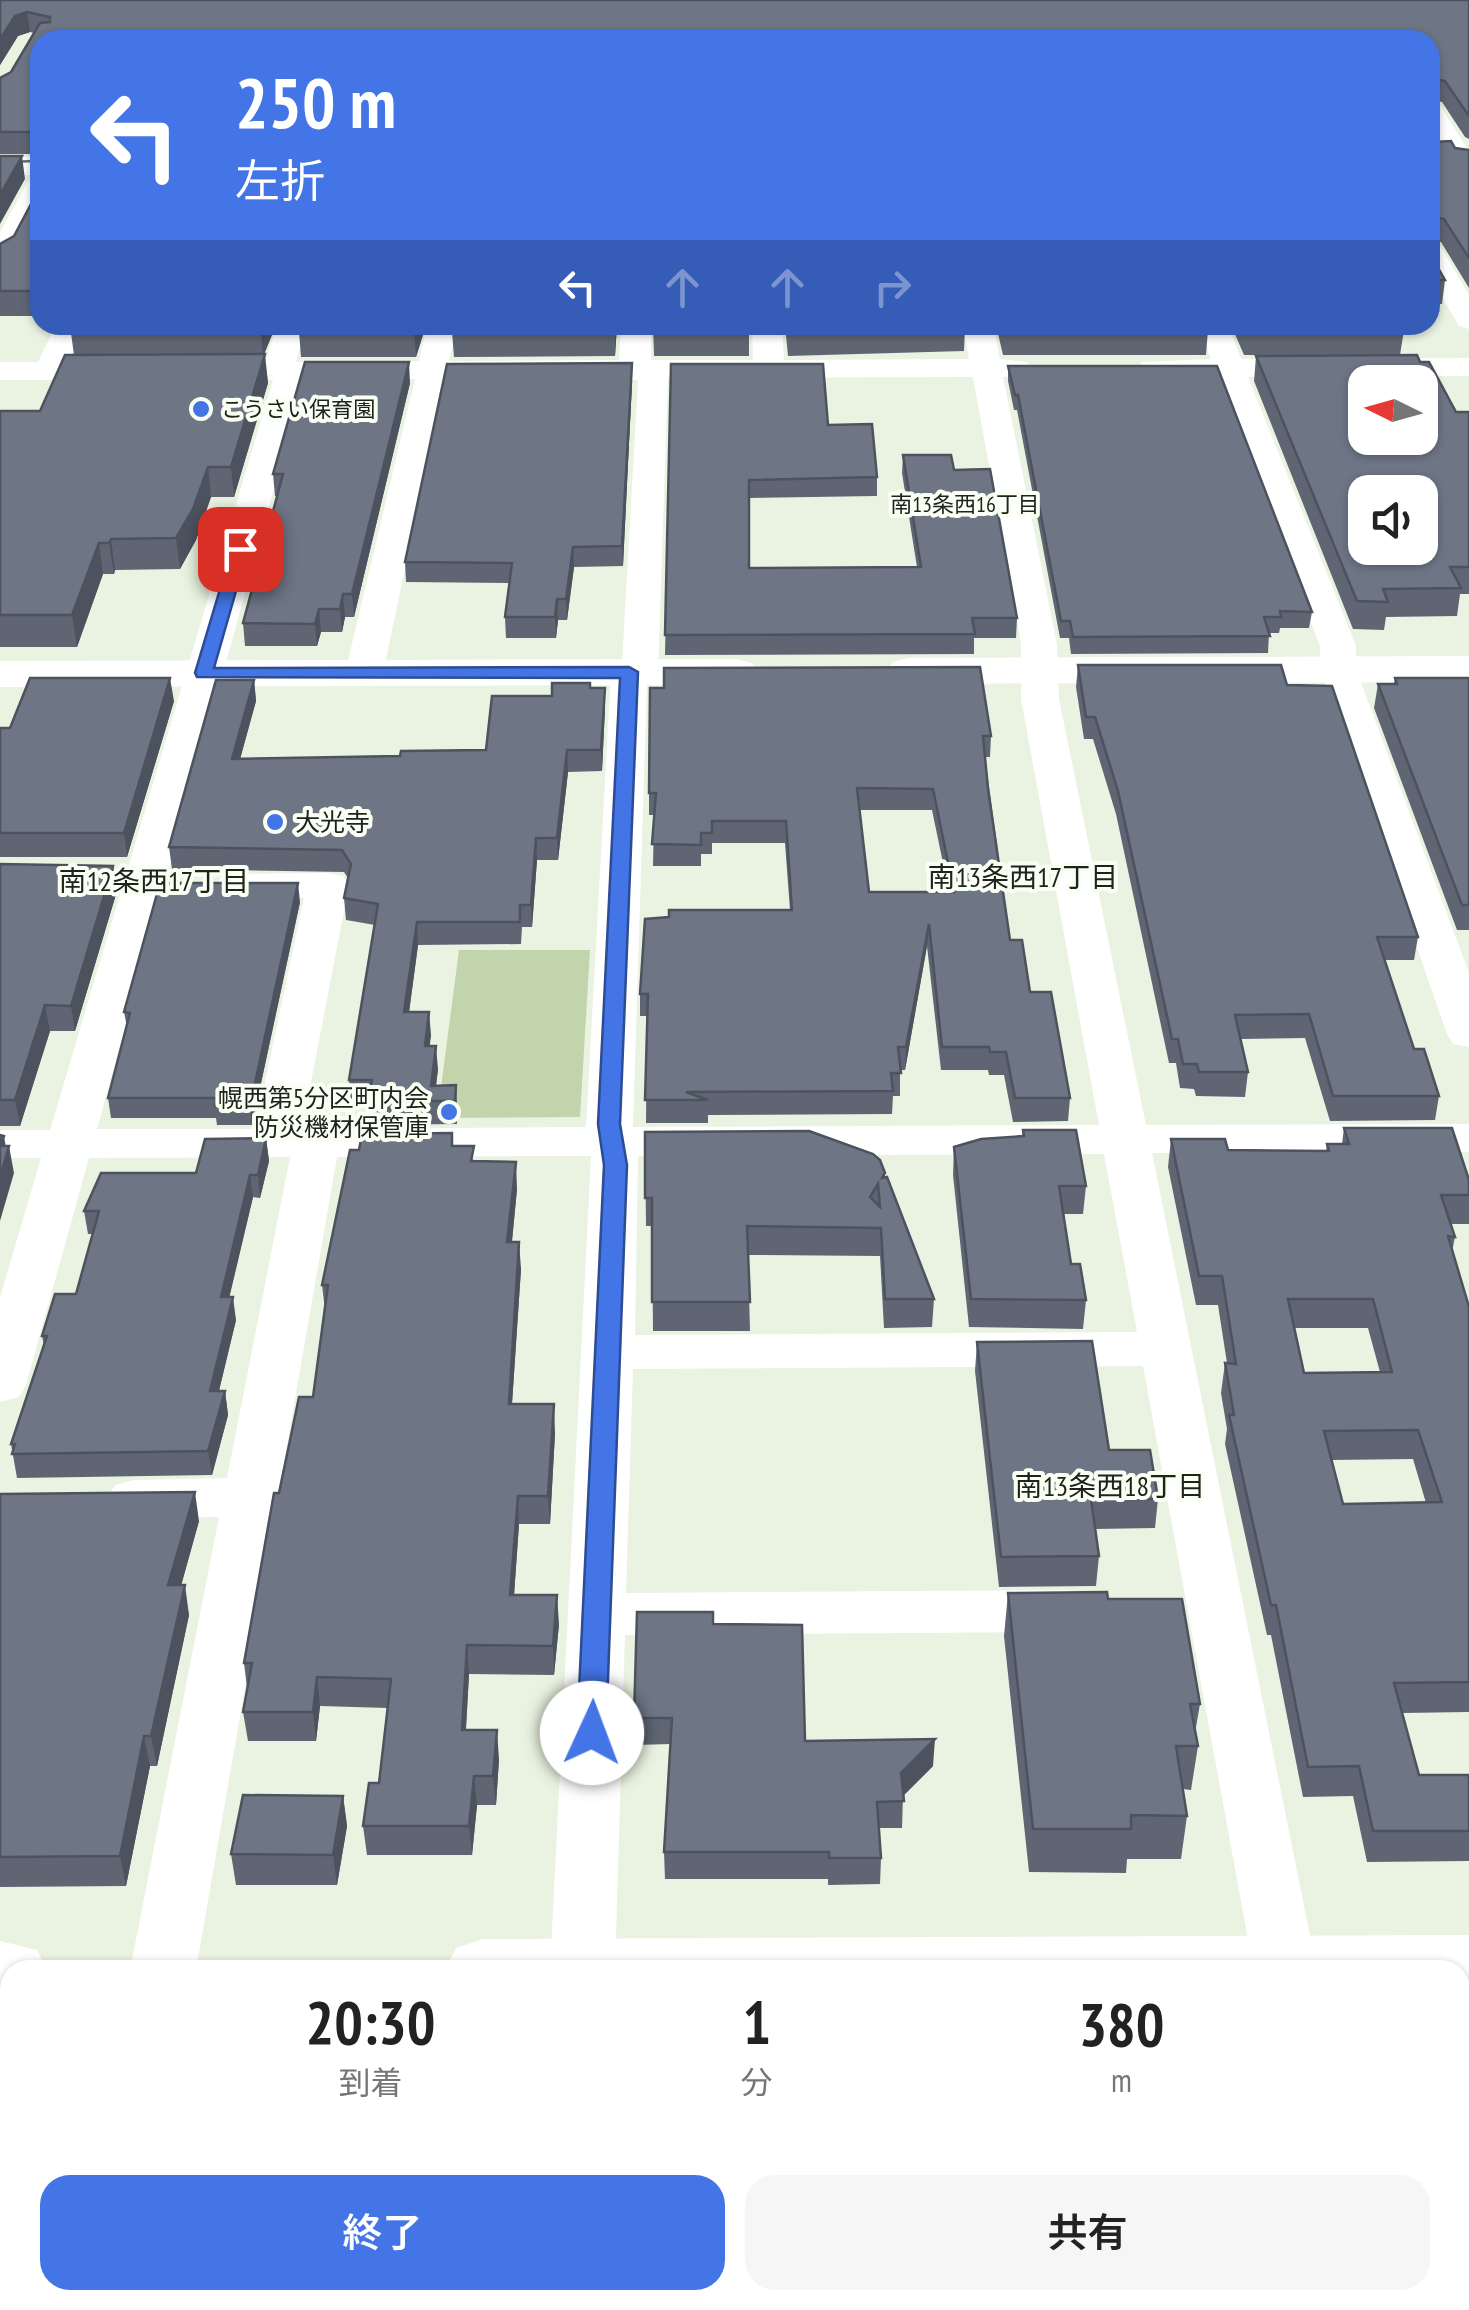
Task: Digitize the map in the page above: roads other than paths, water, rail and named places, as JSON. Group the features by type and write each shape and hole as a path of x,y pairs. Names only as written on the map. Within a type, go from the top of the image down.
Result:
{"street":[{"path":"1440,130 1453,157"},
{"path":"0,153 30,153"},
{"path":"0,166 30,166"},
{"path":"0,258 30,201"},
{"path":"1440,269 1469,320"},
{"path":"49,371 65,335"},
{"path":"0,1384 155,881 290,335"},
{"path":"364,673 440,335"},
{"path":"582,1960 608,1352 614,1142 609,1124 653,377 634,362 635,335"},
{"path":"767,335 769,369"},
{"path":"980,335 1039,644 1044,718 1285,1960"},
{"path":"1217,335 1338,646 1338,670 1454,953 1469,1034"},
{"path":"182,371 1042,368"},
{"path":"1118,368 1468,369"},
{"path":"0,371 144,371"},
{"path":"860,671 1469,669"},
{"path":"0,674 780,672"},
{"path":"155,881 328,885 250,1497 165,1960"},
{"path":"0,1144 1469,1138"},
{"path":"608,1352 1166,1349"},
{"path":"77,1500 250,1497"},
{"path":"596,1614 1217,1610"}],"tram line":[{"path":"0,162 30,161"}],"place":[{"name":"こうさい保育園","path":"201,409"},
{"name":"大光寺","path":"275,822"},
{"name":"幌西第5分区町内会 防災機材保管庫","path":"449,1112"}],"district":[{"name":"南13条西16丁目","path":"965,504"},
{"name":"南13条西17丁目","path":"1023,876"},
{"name":"南12条西17丁目","path":"154,880"},
{"name":"南13条西18丁目","path":"1110,1485"}]}
